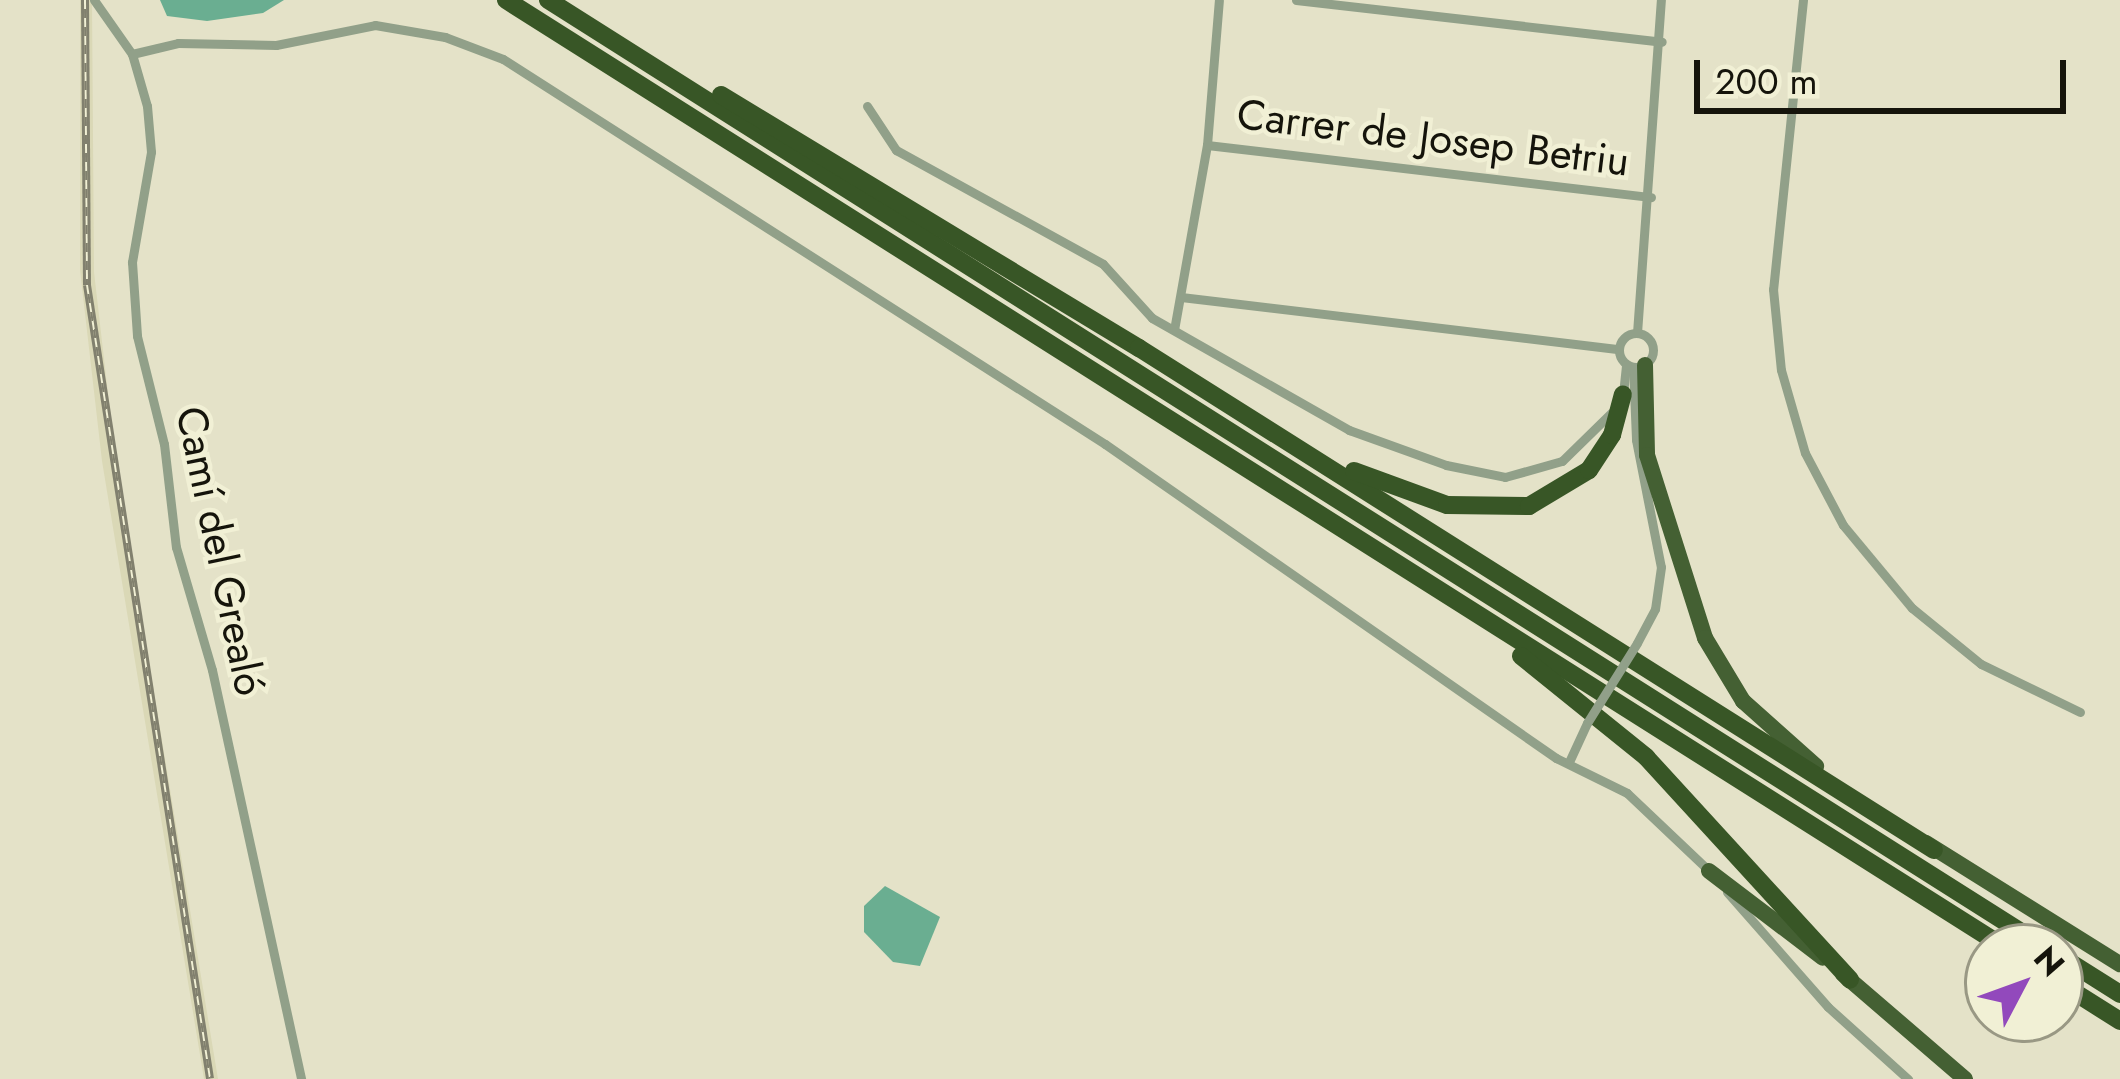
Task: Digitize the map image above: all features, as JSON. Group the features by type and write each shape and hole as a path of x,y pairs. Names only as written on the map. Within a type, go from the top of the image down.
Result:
{"highway":[{"path":"506,0 1966,923"},
{"path":"548,0 2007,923"},
{"path":"566,0 1340,464 1447,506 1517,509 1565,490 1602,454 1623,394"},
{"path":"1047,291 2120,964"},
{"path":"1634,365 1647,455 1698,623 1722,671 1787,745 1934,850"},
{"path":"1367,544 1383,565 1618,731 1850,980"},
{"path":"1709,871 1850,980 1965,1079"},
{"path":"2084,971 2120,994"},
{"path":"2084,998 2120,1021"}],"street":[{"name":"Camí del Grealó","path":"94,0 132,54 151,138 132,262 137,336 164,444 176,547 212,670 301,1079"},
{"path":"1174,330 1207,146 1219,0"},
{"path":"1296,0 1661,42"},
{"path":"1618,350 1636,333 1651,197 1661,0"},
{"path":"1803,0 1773,289 1781,370 1805,453 1843,525 1912,608 1981,664 2080,712"},
{"path":"132,54 178,44 276,45 375,25 446,37 503,59 1013,383 1569,763 1639,802 1709,871 1815,993 1908,1079"},
{"path":"867,106 896,149 1103,264 1174,330 1336,424 1485,475 1520,475 1562,461 1602,427 1651,343 1636,333"},
{"name":"Carrer de Josep Betriu","path":"1207,146 1651,197"},
{"path":"1181,297 1618,350 1634,365 1636,440 1661,567 1655,609 1587,723 1569,763"}],"shaded area":[{"path":"80,0 92,0 94,272 116,463 218,1079 204,1079 102,461 80,270"},
{"path":"160,0 284,0 263,13 207,21 167,16"},
{"path":"885,886 940,917 920,966 893,962 864,932 864,906"}],"railway":[{"path":"85,0 87,285 210,1079"}]}
